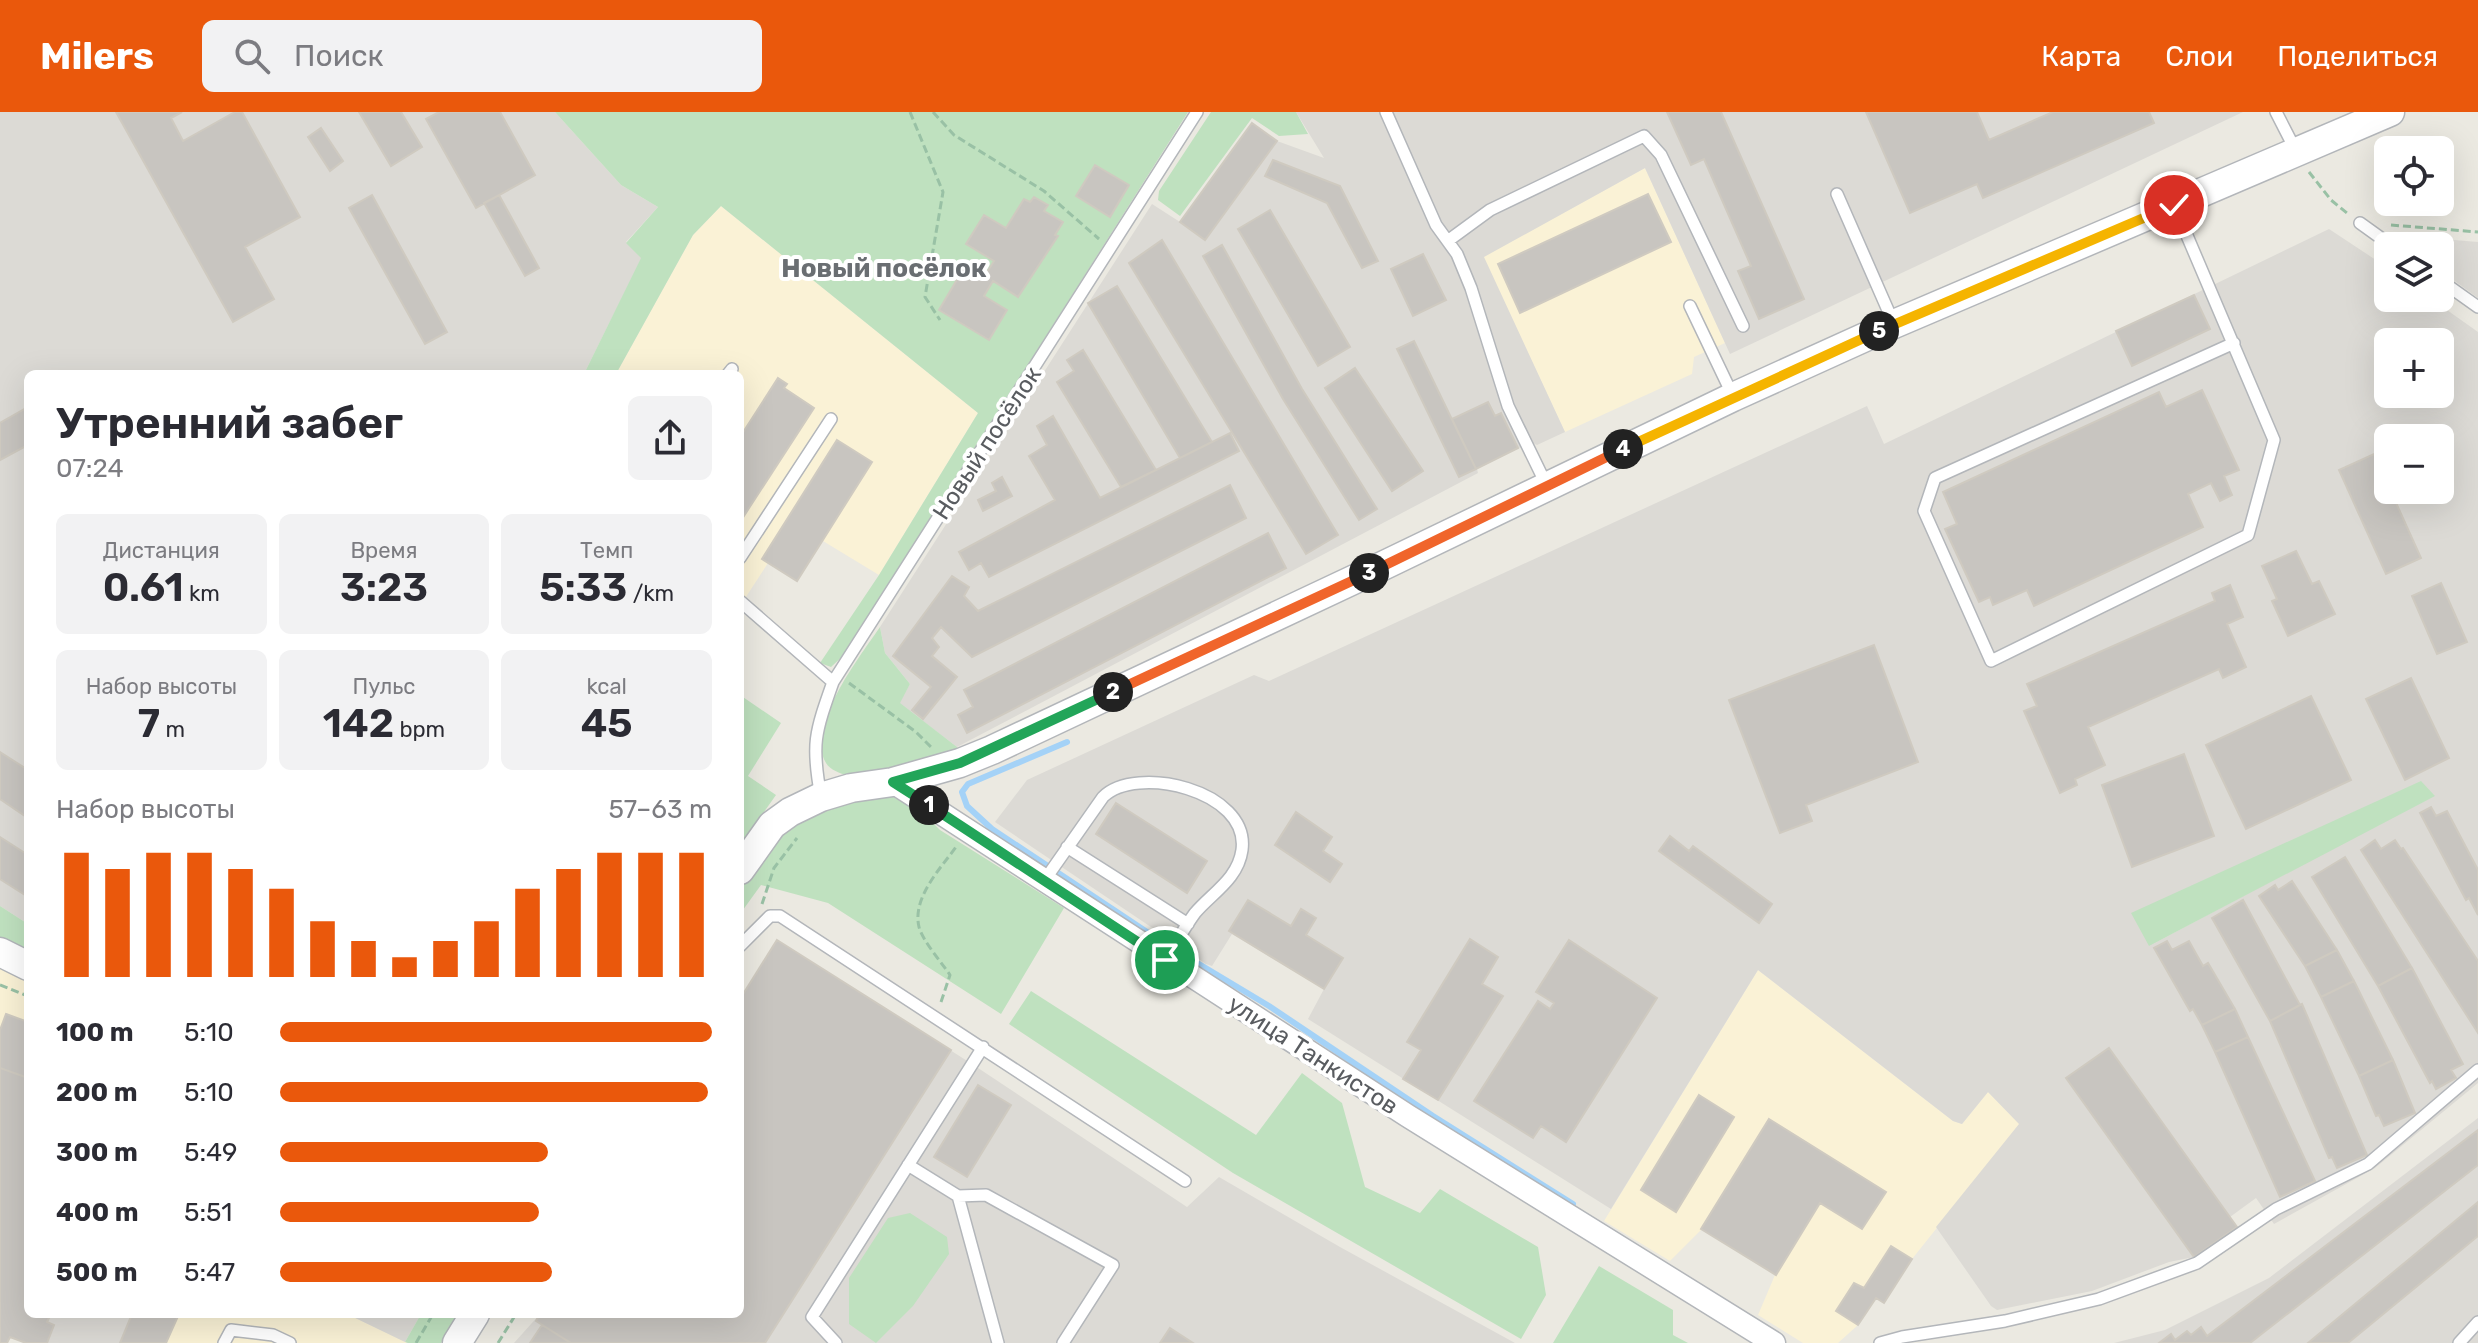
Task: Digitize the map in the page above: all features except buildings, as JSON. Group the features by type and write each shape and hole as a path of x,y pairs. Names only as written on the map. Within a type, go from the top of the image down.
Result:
{"street":[{"path":"744,864 772,825 821,797 851,788 893,782 960,763 992,750 1733,397 1894,324 2390,112"},
{"name":"улица Танкистов","path":"893,782 1421,1125 1774,1343"},
{"path":"0,952 24,964"},
{"path":"457,1343 473,1318"}],"lane":[{"name":"Новый посёлок","path":"821,797 814,760 816,730 833,682 1197,112"},
{"path":"1386,112 1436,225 1449,240 1471,288 1508,406 1547,485"},
{"path":"2276,112 2297,152"},
{"path":"1449,240 1490,210 1644,136 1661,155 1743,326"},
{"path":"1837,194 1894,324"},
{"path":"2174,205 2234,343 2274,440 2248,535 1991,661 1924,511 1935,478 2234,343"},
{"path":"2360,223 2374,233"},
{"path":"2454,290 2478,307"},
{"path":"1690,306 1733,397"},
{"path":"744,552 831,419"},
{"path":"744,604 833,682"},
{"path":"1044,881 1103,797 1116,788 1168,784 1193,789 1213,799 1238,826 1242,853 1228,880 1201,907 1165,960"},
{"path":"1067,847 1188,924"},
{"path":"744,942 770,916 780,916 1185,1181"},
{"path":"836,1343 812,1317 983,1047"},
{"path":"1880,1343 2005,1321 2099,1299 2197,1263 2276,1209 2368,1164 2478,1070"},
{"path":"908,1165 958,1196 986,1195 1113,1265 1063,1343"},
{"path":"958,1196 998,1343"},
{"path":"2459,1343 2478,1322"},
{"path":"224,1343 231,1330 273,1335 290,1343"}],"path":[{"path":"910,112 943,192 925,297 940,320"},
{"path":"933,112 954,135 1044,191 1111,250"},
{"path":"2297,152 2331,200 2360,223 2478,232"},
{"path":"756,929 774,868 800,834"},
{"path":"0,985 24,994"},
{"path":"416,1343 431,1318"},
{"path":"498,1343 514,1318"}],"shaded area":[{"path":"0,112 555,112 621,185 658,207 626,242 642,257 586,370 24,370 24,921 0,906"},
{"path":"1296,112 2243,112 1730,354 1645,168 1484,257 1565,432 1537,445 1531,442 1477,469 1478,473 957,747 899,703 910,684 885,653 880,627 1152,204 1180,222 1252,123 1277,141 1324,158"},
{"path":"1645,168 1725,343 1694,357 1692,374 1565,432 1483,257"},
{"path":"721,206 978,413 879,575 823,541 797,581 768,563 744,600 744,370 618,370 693,235"},
{"path":"2329,229 2374,259 2374,312 2450,312 2478,332 2478,1083 2375,1168 2274,1224 2256,1198 2230,1217 2237,1227 2194,1257 2169,1262 2092,1291 1997,1310 1991,1306 1936,1227 2019,1124 1988,1092 1962,1124 1953,1121 1758,970 1611,1209 1308,1019 1324,989 1232,934 1212,966 1206,964 995,822 1027,780 1254,675 1269,681 1867,406 1884,444","holes":["2429,792 2434,795 2149,946"]},
{"path":"2454,240 2478,242 2478,298 2454,280"},
{"path":"777,940 972,1064 1187,1207 1219,1177 1515,1343 514,1343 536,1318 744,1318 744,1274"},
{"path":"0,966 24,977 24,1077 0,1068"},
{"path":"1758,970 1953,1121 1962,1124 1988,1092 2020,1124 1912,1259 1875,1298 1858,1325 1838,1343 1803,1343 1758,1315 1775,1275 1702,1229 1670,1261 1604,1221"},
{"path":"2478,1118 2478,1343 2114,1343 2165,1330 2269,1278"},
{"path":"49,1318 177,1318 166,1343 47,1343 54,1325 47,1322"},
{"path":"177,1318 355,1318 408,1343 166,1343"},
{"path":"355,1318 419,1318 405,1342"}],"green space":[{"path":"555,112 1188,112 845,654 831,667 820,663 879,575 978,413 721,206 693,235 618,370 586,370 641,258 626,243 658,207 621,185"},
{"path":"1211,112 1296,112 1308,134 1279,136 1252,118 1180,216 1158,200 1159,191"},
{"path":"880,627 885,653 910,684 900,703 957,747 960,756 934,765 848,776 826,763 821,748 822,731 838,692"},
{"path":"744,698 781,723 748,776 776,795 744,840"},
{"path":"2421,781 2435,796 2149,946 2131,913"},
{"path":"893,797 919,809 940,830 1064,908 1001,1014 828,903 761,885 744,908 744,884 780,832 840,803"},
{"path":"0,906 24,921 24,953 0,938"},
{"path":"1031,991 1256,1135 1302,1073 1342,1103 1365,1187 1420,1213 1440,1189 1538,1247 1546,1295 1521,1339 1233,1173 1009,1024"},
{"path":"910,1213 947,1237 949,1254 913,1306 876,1343 849,1324 849,1278 888,1218"},
{"path":"1599,1266 1673,1310 1673,1335 1688,1343 1553,1343"},
{"path":"419,1318 456,1318 441,1343 405,1342"}],"waterway":[{"path":"1067,742 968,784 962,792 967,806 992,829 1159,940 1269,1006 1433,1116 1573,1204"}],"district":[{"name":"Новый посёлок","path":"884,268"}],"route":[{"path":"1165,960 893,782 960,763 992,750 1733,397 1894,324 2174,205"}]}
